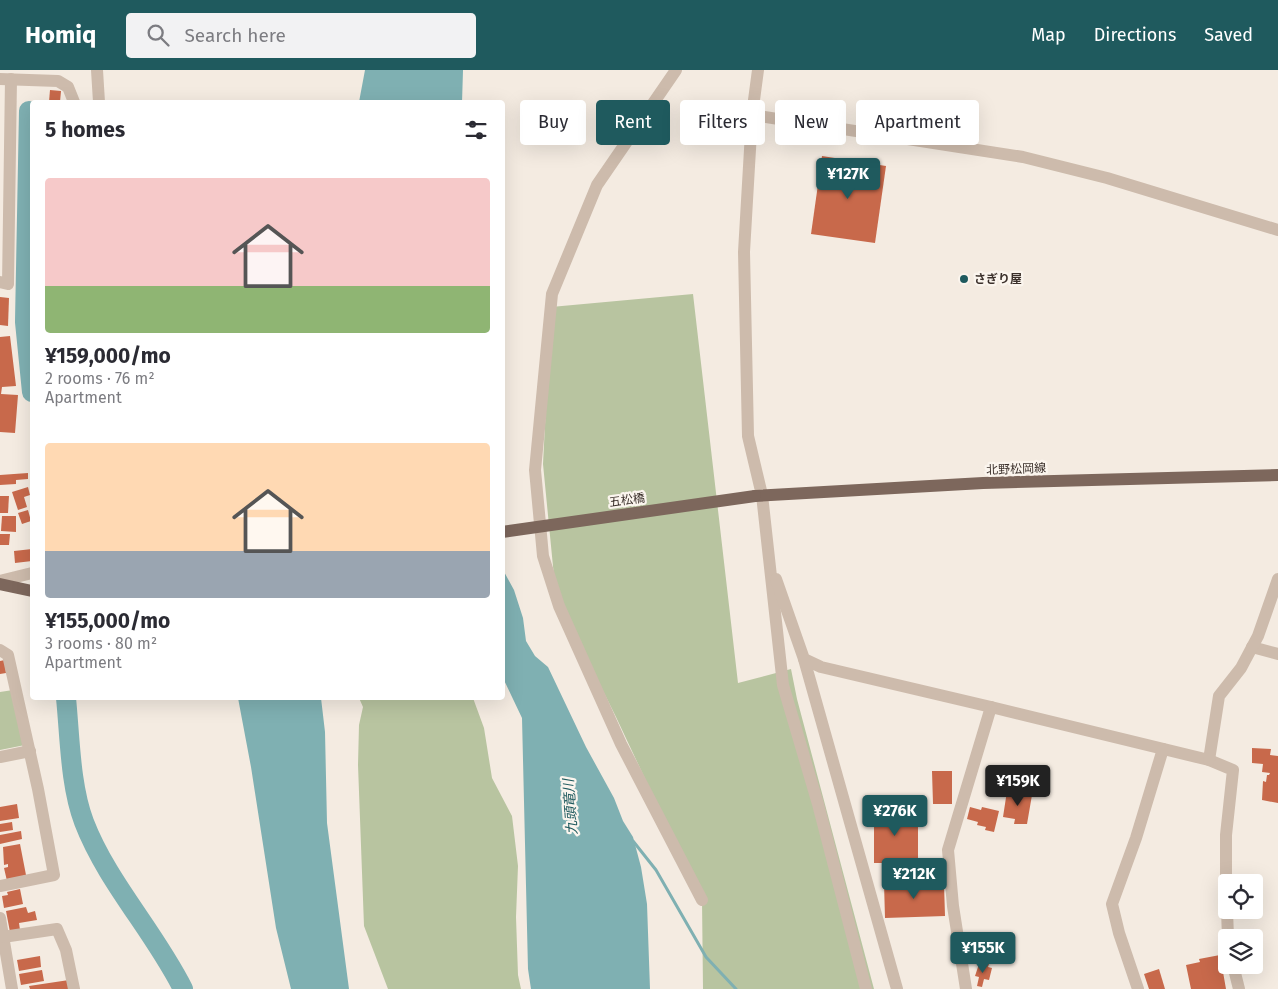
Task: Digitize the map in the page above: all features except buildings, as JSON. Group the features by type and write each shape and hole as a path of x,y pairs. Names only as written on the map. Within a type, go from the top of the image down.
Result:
{"main road":[{"name":"北野松岡線","path":"759,495 983,484 1278,475"},
{"name":"五松橋","path":"505,532 759,495"},
{"path":"0,582 30,590"}],"street":[{"path":"97,70 99,100"},
{"path":"676,70 598,185 552,294 535,470 543,556 559,606 620,744 702,900"},
{"path":"754,100 758,70"},
{"path":"0,282 8,284 5,79 58,80 68,87 73,100"},
{"path":"765,116 1023,157 1107,178 1278,230"},
{"path":"750,145 744,252 748,436 768,555 783,685 818,804 866,989"},
{"path":"768,555 804,659 897,989"},
{"path":"0,582 30,574"},
{"path":"1209,760 1219,696 1240,668 1258,636 1278,579"},
{"path":"1252,647 1278,654"},
{"path":"0,650 8,655 30,751 54,875 0,886"},
{"path":"804,659 821,667 864,678 1209,760 1233,770 1226,835 1226,874"},
{"path":"966,989 953,906 948,850 991,707"},
{"path":"1138,989 1119,934 1112,904 1136,838 1163,749"},
{"path":"0,757 30,751"},
{"path":"0,918 12,989"},
{"path":"3,937 58,929 66,950 74,988"},
{"path":"1235,974 1239,989"}],"green space":[{"path":"693,294 738,683 791,669 797,699 874,989 703,989 702,900 616,717 556,597 543,464 551,307"},
{"path":"13,690 25,745 0,750 0,692"},
{"path":"360,700 474,700 484,728 492,778 512,816 518,866 516,917 518,975 521,989 388,989 364,926 358,765 359,725 363,707"}],"water":[{"path":"365,70 463,70 462,100 359,100"},
{"name":"九頭竜川","path":"505,574 514,590 523,618 526,641 535,656 548,667 586,747 614,798 623,821 633,837 641,867 647,904 650,989 531,989 528,969 522,718 505,682"},
{"path":"238,700 321,700 325,732 327,823 349,989 291,989 276,928 251,767"}],"waterway":[{"path":"29,111 25,322 30,372"},
{"path":"66,700 73,777 79,808 84,822 105,865 159,947 183,989"},
{"path":"633,841 656,870 706,957 736,989"}],"place":[{"name":"さぎり屋","path":"964,279"}]}
